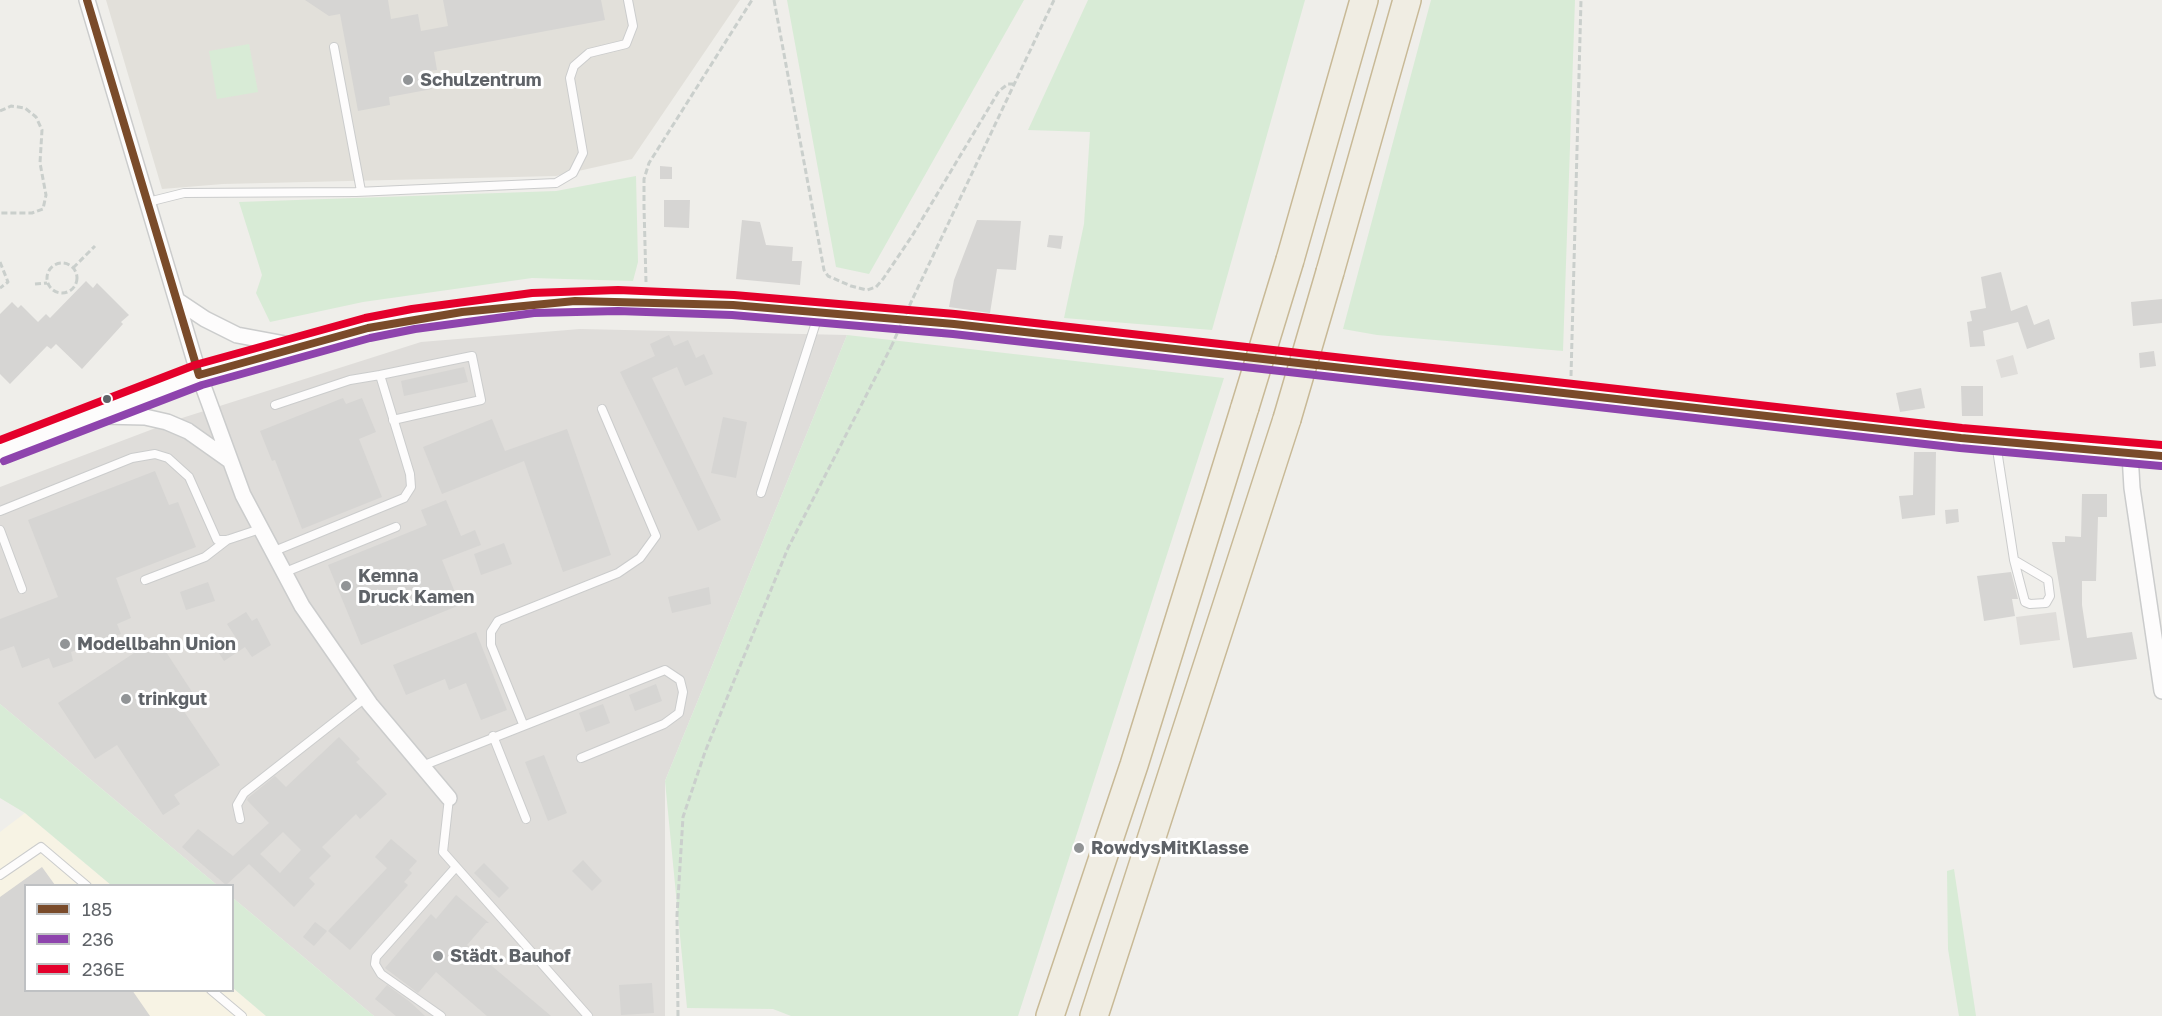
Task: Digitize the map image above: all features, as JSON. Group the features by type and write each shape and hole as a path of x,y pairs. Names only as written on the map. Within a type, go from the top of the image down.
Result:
{"highway":[{"path":"1050,1016 1134,765 1245,407 1290,260 1364,0"},
{"path":"1094,1016 1287,419 1407,0"}],"main road":[{"path":"0,451 89,415 199,375 298,346 413,319 472,310 554,302 646,301 820,312 954,324 1995,441 2162,456"}],"street":[{"path":"87,0 199,375 229,459 260,529 302,606 365,698 449,798"},
{"path":"178,300 205,320 237,335 298,346"},
{"path":"89,415 145,417 167,422 188,431 229,459"},
{"path":"2130,454 2132,488 2162,690"}],"lane":[{"path":"148,202 184,193 361,191 556,183 573,173 583,153 570,78 574,66 589,53 626,44 633,26 628,0"},
{"path":"334,47 361,191"},
{"path":"761,493 820,312"},
{"path":"276,405 324,387 472,356 481,400 393,420"},
{"path":"272,552 404,498 411,487 410,474 380,375"},
{"path":"523,724 491,645 491,632 498,621 618,573 640,558 656,536 602,409"},
{"path":"1995,441 2014,560 2025,602 2046,603 2050,596 2048,580 2014,560"},
{"path":"0,511 132,459 155,454 168,458 189,477 217,540 227,540 260,529"},
{"path":"283,573 396,527"},
{"path":"0,530 22,589"},
{"path":"145,580 205,557 227,540"},
{"path":"422,765 665,670 680,680 683,692 679,713 664,724 581,758"},
{"path":"240,819 237,804 244,794 365,698"},
{"path":"494,736 526,819"},
{"path":"449,798 442,852 588,1016"},
{"path":"0,875 40,847 86,884"},
{"path":"441,1016 381,974 375,964 376,957 456,867"},
{"path":"213,992 242,1016"}],"path":[{"path":"646,301 644,180 649,163 752,0"},
{"path":"774,0 824,270 828,276 851,286 867,290 876,286 883,279 942,188 999,91 1008,84 1014,84"},
{"path":"678,1016 676,915 683,817 705,752 788,548 891,347 1054,0"},
{"path":"1571,394 1581,0"},
{"path":"0,111 11,106 26,108 36,117 42,130 40,163 46,195 43,209 32,213 0,213"},
{"path":"73,268 95,246"},
{"path":"0,262 8,282 0,288"},
{"path":"58,263 70,264 78,274 77,286 67,294 55,293 47,283 48,271 58,263"},
{"path":"35,284 47,283"}],"shaded area":[{"name":"Schulzentrum","path":"106,0 740,0 632,159 556,176 223,184 162,189"},
{"path":"580,329 847,335 665,781 665,1016 374,1016 234,899 234,884 216,884 0,704 0,487 182,418 421,342"},
{"path":"2013,355 2018,374 2001,378 1996,360"},
{"path":"2056,612 2060,640 2020,645 2016,617"},
{"path":"25,813 110,884 24,884 24,992 234,992 234,989 266,1016 0,1016 0,832"}],"green space":[{"path":"787,0 1024,0 869,274 836,267"},
{"path":"1088,0 1305,0 1212,330 1064,318 1084,224 1090,132 1028,130"},
{"path":"1431,0 1575,0 1563,351 1377,335 1343,329"},
{"path":"249,44 258,92 217,99 209,51"},
{"path":"636,176 638,262 633,281 532,278 363,302 270,322 256,293 262,275 239,202 556,191"},
{"path":"847,335 1224,378 1018,1016 791,1016 773,1009 687,1008 665,781"},
{"path":"0,704 216,884 110,884 25,813 0,798"},
{"path":"1954,869 1976,1016 1959,1016 1948,949 1947,871"},
{"path":"234,899 374,1016 266,1016 234,989"}],"building":[{"path":"305,0 388,0 391,19 418,14 421,31 448,26 443,0 601,0 605,20 434,52 437,70 428,71 432,89 389,97 390,105 358,111 340,14 329,16"},
{"path":"660,166 672,167 672,179 660,179"},
{"path":"664,200 690,200 689,228 664,227"},
{"path":"742,220 760,222 766,245 793,247 792,261 802,261 800,285 736,279"},
{"path":"977,220 1021,221 1016,270 997,269 990,313 949,307 954,280"},
{"path":"1049,235 1063,236 1061,249 1047,247"},
{"path":"2001,272 2011,311 2027,305 2034,325 2049,319 2055,339 2027,349 2018,322 1983,331 1985,346 1970,347 1967,322 1972,321 1970,311 1986,308 1981,277"},
{"path":"86,281 93,288 97,283 129,315 121,322 123,324 82,369 56,344 51,349 47,346 10,384 0,374 0,314 12,302 18,308 21,305 38,322 46,314 50,318"},
{"path":"2162,299 2162,323 2133,326 2131,302"},
{"path":"669,335 674,346 688,340 696,358 704,354 713,374 685,386 677,367 652,378 721,520 698,531 620,372 655,356 650,344"},
{"path":"2154,351 2156,366 2140,368 2139,353"},
{"path":"464,367 468,382 404,396 401,381"},
{"path":"1961,386 1983,386 1983,416 1962,416"},
{"path":"1921,388 1925,408 1900,412 1896,393"},
{"path":"343,398 346,404 362,398 376,432 359,439 382,497 302,529 275,460 272,461 260,431"},
{"path":"723,417 747,422 736,478 711,473"},
{"path":"492,419 505,451 567,429 611,555 563,572 524,461 442,494 423,447"},
{"path":"1914,452 1936,452 1935,515 1902,519 1899,496 1913,495"},
{"path":"155,471 169,505 178,502 196,547 116,578 131,618 117,624 121,634 71,652 73,661 53,668 49,658 22,668 14,646 0,651 0,619 58,597 28,520"},
{"path":"2082,494 2107,494 2107,517 2098,517 2096,581 2082,581 2082,605 2087,638 2132,632 2137,659 2073,668 2052,542 2065,542 2065,536 2081,537"},
{"path":"446,500 461,536 475,530 481,545 442,560 460,605 361,645 328,565 427,525 421,510"},
{"path":"1958,509 1959,522 1946,524 1945,510"},
{"path":"504,543 512,564 481,575 474,554"},
{"path":"2011,572 2018,599 2012,599 2015,616 1984,621 1977,576"},
{"path":"208,582 215,601 186,610 180,592"},
{"path":"709,587 711,604 672,613 668,597"},
{"path":"246,612 252,621 257,618 271,645 252,657 245,647 224,661 217,650 236,638 227,624"},
{"path":"476,632 507,710 481,720 466,683 449,690 445,679 406,695 393,665"},
{"path":"157,638 194,695 179,704 220,765 174,795 180,804 163,815 117,745 95,759 58,703"},
{"path":"656,684 662,701 635,711 629,695"},
{"path":"603,704 610,723 586,732 579,713"},
{"path":"339,737 360,759 356,762 387,794 360,819 356,814 322,847 331,856 309,878 315,884 294,907 249,864 225,884 182,847 198,829 233,856 269,823 247,800 275,776 286,787","holes":["283,832 301,850 280,873 260,854"]},
{"path":"544,755 567,813 548,821 525,762"},
{"path":"391,839 417,861 409,870 412,873 404,882 408,885 350,950 328,931 387,868 375,857"},
{"path":"583,860 602,881 592,891 572,871"},
{"path":"484,863 509,888 499,898 474,873"},
{"path":"42,867 54,884 24,884 24,992 133,992 150,1016 0,1016 0,897"},
{"name":"Städt. Bauhof","path":"456,895 489,923 486,923 467,945 551,1016 487,1016 436,972 418,993 385,968 431,914 436,919"},
{"path":"315,922 327,931 314,946 303,937"},
{"path":"652,983 654,1013 621,1015 619,985"},
{"path":"387,985 425,1016 396,1016 375,999"}],"transit line":[{"name":"185","path":"87,0 199,375"},
{"name":"236E","path":"0,440 195,365 365,318 412,309 532,293 618,290 734,295 955,314 1962,428 2162,445"},
{"name":"185","path":"199,375 368,328 462,312 575,301 733,305 954,324 1961,438 2162,456"},
{"name":"236","path":"4,461 202,385 370,338 415,329 534,313 618,311 732,315 953,334 1960,448 2161,466"}],"place":[{"name":"Schulzentrum","path":"408,80"},
{"name":"Kemna Druck Kamen","path":"346,586"},
{"name":"Modellbahn Union","path":"65,644"},
{"name":"trinkgut","path":"126,699"},
{"name":"RowdysMitKlasse","path":"1079,848"},
{"name":"Städt. Bauhof","path":"438,956"}]}
